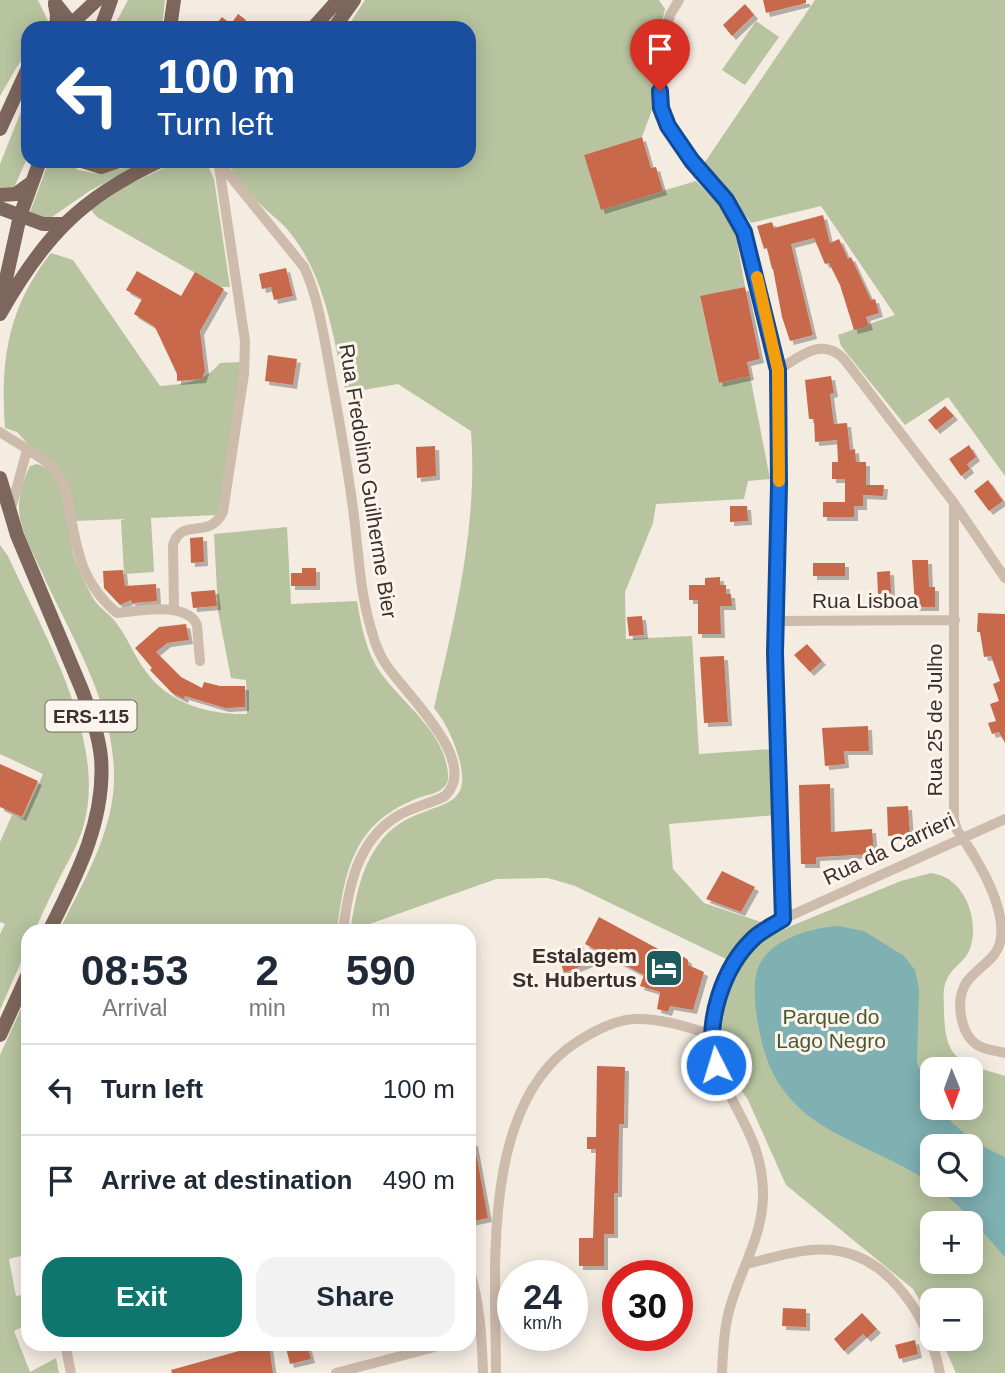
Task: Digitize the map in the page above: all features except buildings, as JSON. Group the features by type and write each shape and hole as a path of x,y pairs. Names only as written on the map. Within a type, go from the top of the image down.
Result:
{"main road":[{"path":"77,21 97,0"},
{"path":"103,21 111,0"},
{"path":"171,21 174,0"},
{"path":"320,21 338,0"},
{"path":"339,21 354,0"},
{"path":"55,1 69,21"},
{"path":"55,1 57,21"},
{"path":"0,130 21,89"},
{"path":"0,308 20,216 37,168"},
{"path":"0,314 21,277 63,224 129,176 146,168"},
{"path":"0,195 16,194 31,183"},
{"path":"0,208 43,224 63,224"},
{"name":"ERS-115","path":"0,478 37,586 82,690 100,755 100,800 92,831 76,874 52,924"},
{"path":"0,1035 21,989"}],"street":[{"path":"679,0 670,15 666,31 661,108 668,126 692,161 726,200 744,232 778,370 779,485 775,621 783,919"},
{"path":"174,609 175,536 185,529 208,527 218,522 223,512 244,374 245,341 219,168"},
{"name":"Rua Fredolino Guilherme Bier","path":"223,168 304,267 309,279 322,330 348,469 363,603 372,634 385,663 440,732 454,772 455,781 445,796 395,817 374,835 365,847 354,873 344,924"},
{"path":"778,370 812,350 822,347 835,349 954,503 1005,578"},
{"path":"0,432 50,466 60,477 66,493 79,559 99,597 117,613 174,609 194,620 200,661"},
{"path":"10,513 27,450"},
{"name":"Rua 25 de Julho","path":"954,503 954,820 993,894 1002,919 996,953 967,981 960,1001 962,1021 970,1039 979,1045 1005,1053"},
{"name":"Rua Lisboa","path":"775,621 955,620"},
{"name":"Rua da Carrieri","path":"722,1373 730,1307 754,1246 762,1217 762,1175 753,1139 716,1065 713,1035 717,1007 736,959 754,938 783,919 1005,818"},
{"path":"496,1373 494,1301 500,1184 520,1112 537,1083 569,1046 620,1021 659,1020 713,1035"},
{"path":"746,1264 817,1250 848,1253 863,1259 881,1271 911,1304 936,1352 940,1373"},
{"path":"476,1296 482,1335 483,1373"},
{"path":"476,1336 482,1335"},
{"path":"66,1351 71,1373"},
{"path":"336,1373 419,1351"}],"green space":[{"path":"0,0 38,0 48,21 21,21 21,61 0,96"},
{"path":"128,0 165,0 163,21 117,21"},
{"path":"365,0 659,0 665,9 658,39 652,110 642,137 584,155 601,209 696,181 719,205 736,236 745,287 700,297 719,383 750,376 770,479 748,481 744,499 656,504 653,523 625,592 626,639 692,636 699,754 773,749 776,815 669,824 673,869 704,903 761,922 746,934 728,960 575,886 548,878 496,879 370,924 351,924 361,881 377,846 402,822 455,798 462,784 456,748 447,727 434,708 457,605 468,536 471,431 398,384 346,393 327,310 313,271 291,234 251,194 232,168 476,168 476,21 352,21"},
{"path":"815,0 1005,0 1005,476 948,397 905,425 841,346 838,335 895,315 821,206 751,223 705,162"},
{"path":"756,21 779,37 745,85 722,70"},
{"path":"21,112 23,168 14,188 5,191 0,188 0,164"},
{"path":"46,168 76,168 100,174 131,168 88,192 52,217 42,217 30,212"},
{"path":"164,168 209,168 214,179 230,287 220,287 97,217 91,210 127,185"},
{"path":"51,253 73,260 160,386 200,379 220,363 240,362 220,512 216,515 151,518 154,572 124,574 121,520 125,519 74,521 68,488 17,432 5,428 4,380 10,336 25,294"},
{"path":"37,464 49,470 57,480 66,507 72,550 95,601 112,617 151,678 183,702 221,713 247,714 246,680 231,678 218,611 214,534 287,527 291,604 357,601 365,638 375,664 431,732 445,759 448,778 441,790 399,807 370,830 361,842 348,870 338,924 62,924 94,859 108,821 114,782 113,755 101,702 91,676 32,552 22,525 19,507 21,491 30,466"},
{"path":"0,545 38,618 68,687 87,757 89,791 84,824 78,841 38,924 21,924 21,962 0,1010 0,934 5,924 0,922 0,842 12,815 23,819 43,774 0,754"},
{"name":"Parque do Lago Negro","path":"931,873 953,882 967,902 973,925 970,949 949,975 944,986 945,1028 952,1051 957,1057 920,1057 920,1120 984,1120 984,1069 1005,1076 1005,1373 956,1373 946,1351 983,1351 983,1288 920,1288 920,1301 913,1289 786,1185 748,1100 725,1066 720,1046 727,986 743,958 766,939 901,881"},
{"path":"21,1009 21,1256 9,1259 16,1296 21,1295 21,1328 14,1331 30,1372 56,1358 59,1373 0,1373 0,1055"}],"water":[{"path":"838,926 864,931 904,956 915,970 919,989 917,1063 920,1070 920,1120 950,1120 966,1134 920,1134 920,1177 826,1128 804,1112 785,1092 770,1067 755,1004 756,975 767,954 800,934"},
{"path":"983,1146 1005,1157 1005,1257 983,1233 983,1211 963,1211 948,1197 983,1197"}],"slow traffic":[{"path":"757,277 778,370 779,481"}],"place":[{"name":"Estalagem St. Hubertus","path":"664,968"}],"route":[{"path":"660,91 661,108 668,126 692,161 726,200 744,232 778,370 779,485 775,653 783,919 754,938 736,959 728,974 717,1007 713,1035 716,1065"}]}
